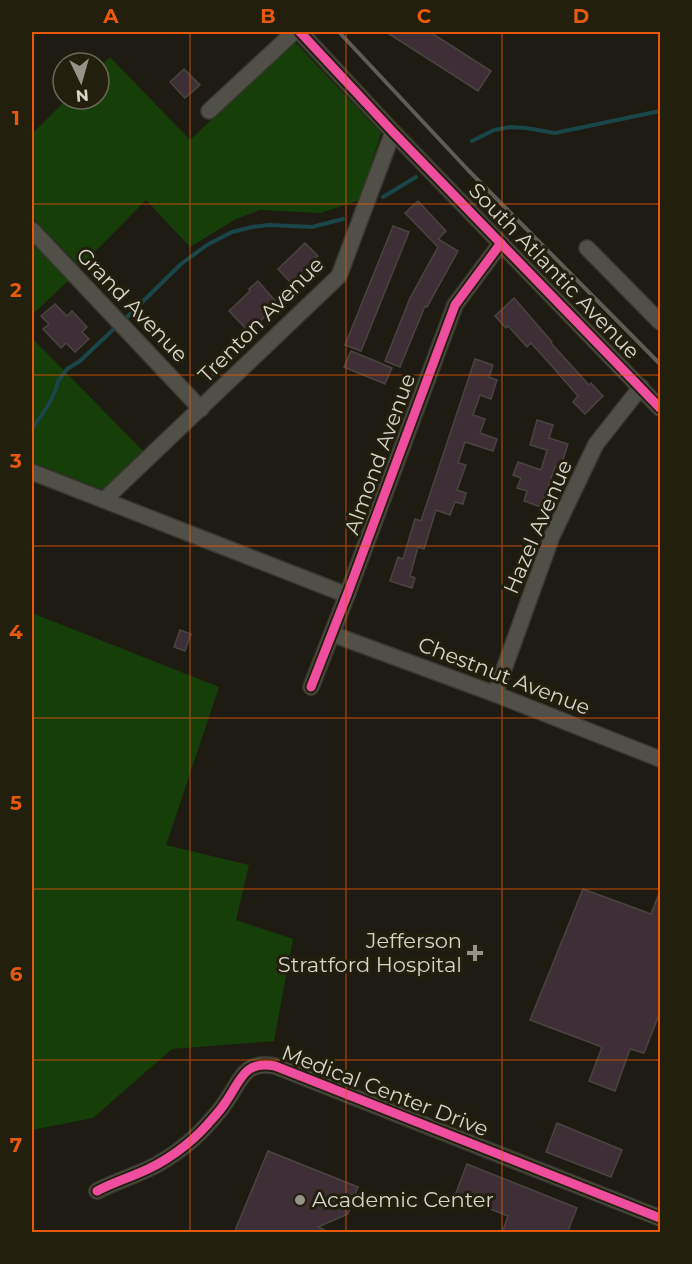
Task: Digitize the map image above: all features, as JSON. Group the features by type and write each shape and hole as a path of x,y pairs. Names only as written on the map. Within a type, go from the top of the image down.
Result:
{"street":[{"path":"209,111 294,32"},
{"name":"South Atlantic Avenue","path":"300,32 393,132 660,408"},
{"name":"Trenton Avenue","path":"104,500 339,276 393,132"},
{"name":"Grand Avenue","path":"32,230 201,409"},
{"name":"Almond Avenue","path":"310,687 347,595 455,305 501,243"},
{"path":"586,248 660,322"},
{"name":"Hazel Avenue","path":"495,694 552,536 596,444 641,387"},
{"path":"32,472 347,595"},
{"name":"Chestnut Avenue","path":"332,634 495,694 660,759"},
{"name":"Medical Center Drive","path":"96,1191 169,1158 205,1127 225,1103 240,1078 250,1068 262,1064 275,1066 660,1218"}],"green space":[{"path":"294,41 381,133 360,200 320,213 260,210 236,219 190,247 146,200 80,267 32,217 32,134 55,111 111,111 111,58 190,140"},
{"path":"32,242 69,280 32,315"},
{"path":"32,338 144,452 103,490 32,462"},
{"path":"32,613 219,687 166,845 249,865 236,920 293,939 274,1041 172,1049 93,1118 32,1130"}],"building":[{"path":"386,32 430,32 491,71 478,91"},
{"path":"184,69 200,85 185,98 170,82"},
{"path":"418,201 446,231 438,239 458,251 427,307 425,306 400,367 385,361 410,298 438,247 405,213"},
{"path":"393,226 409,232 361,351 345,345"},
{"path":"305,243 318,256 290,282 278,269"},
{"path":"258,281 278,304 249,332 229,311"},
{"path":"514,298 589,385 591,383 603,396 585,414 573,402 578,396 531,343 527,347 508,326 506,328 495,316"},
{"path":"55,304 67,316 72,311 87,327 82,332 89,339 75,352 66,343 61,348 43,329 49,324 41,316"},
{"path":"351,351 392,368 385,384 344,367"},
{"path":"475,359 493,365 489,377 497,380 491,399 480,395 473,415 485,419 480,433 497,439 493,451 465,442 458,463 466,465 457,490 466,493 463,504 455,502 450,515 436,510 424,549 418,547 410,576 415,578 412,588 390,581 398,557 403,559 415,519 421,521"},
{"path":"537,420 553,425 549,438 568,444 560,469 555,467 541,507 524,501 527,491 517,488 521,478 513,475 518,462 541,470 547,450 530,445"},
{"path":"180,630 191,634 185,651 174,647"},
{"path":"583,889 651,914 660,891 660,1012 644,1053 630,1049 615,1091 589,1081 602,1047 530,1020"},
{"path":"557,1123 622,1150 611,1177 546,1152"},
{"name":"Academic Center","path":"268,1151 358,1187 348,1214 318,1227 331,1233 234,1233"},
{"path":"467,1164 577,1208 567,1233 502,1233 508,1216 455,1195"}],"waterway":[{"path":"472,141 494,130 510,127 555,133 660,111"},
{"path":"383,197 416,177"},
{"path":"123,321 181,264 207,245 232,232 269,225 312,227 343,219"},
{"path":"32,429 49,404 58,381 67,369 80,361 117,326"}],"railway":[{"path":"339,32 469,171 660,364"}],"cycle path":[{"path":"300,32 393,132 660,408"},
{"path":"311,687 455,305 501,243"},
{"path":"97,1191 167,1159 200,1132 219,1112 249,1069 264,1065 275,1066 660,1218"}],"place":[{"name":"Jefferson Stratford Hospital","path":"475,953"},
{"name":"Academic Center","path":"300,1200"}]}
